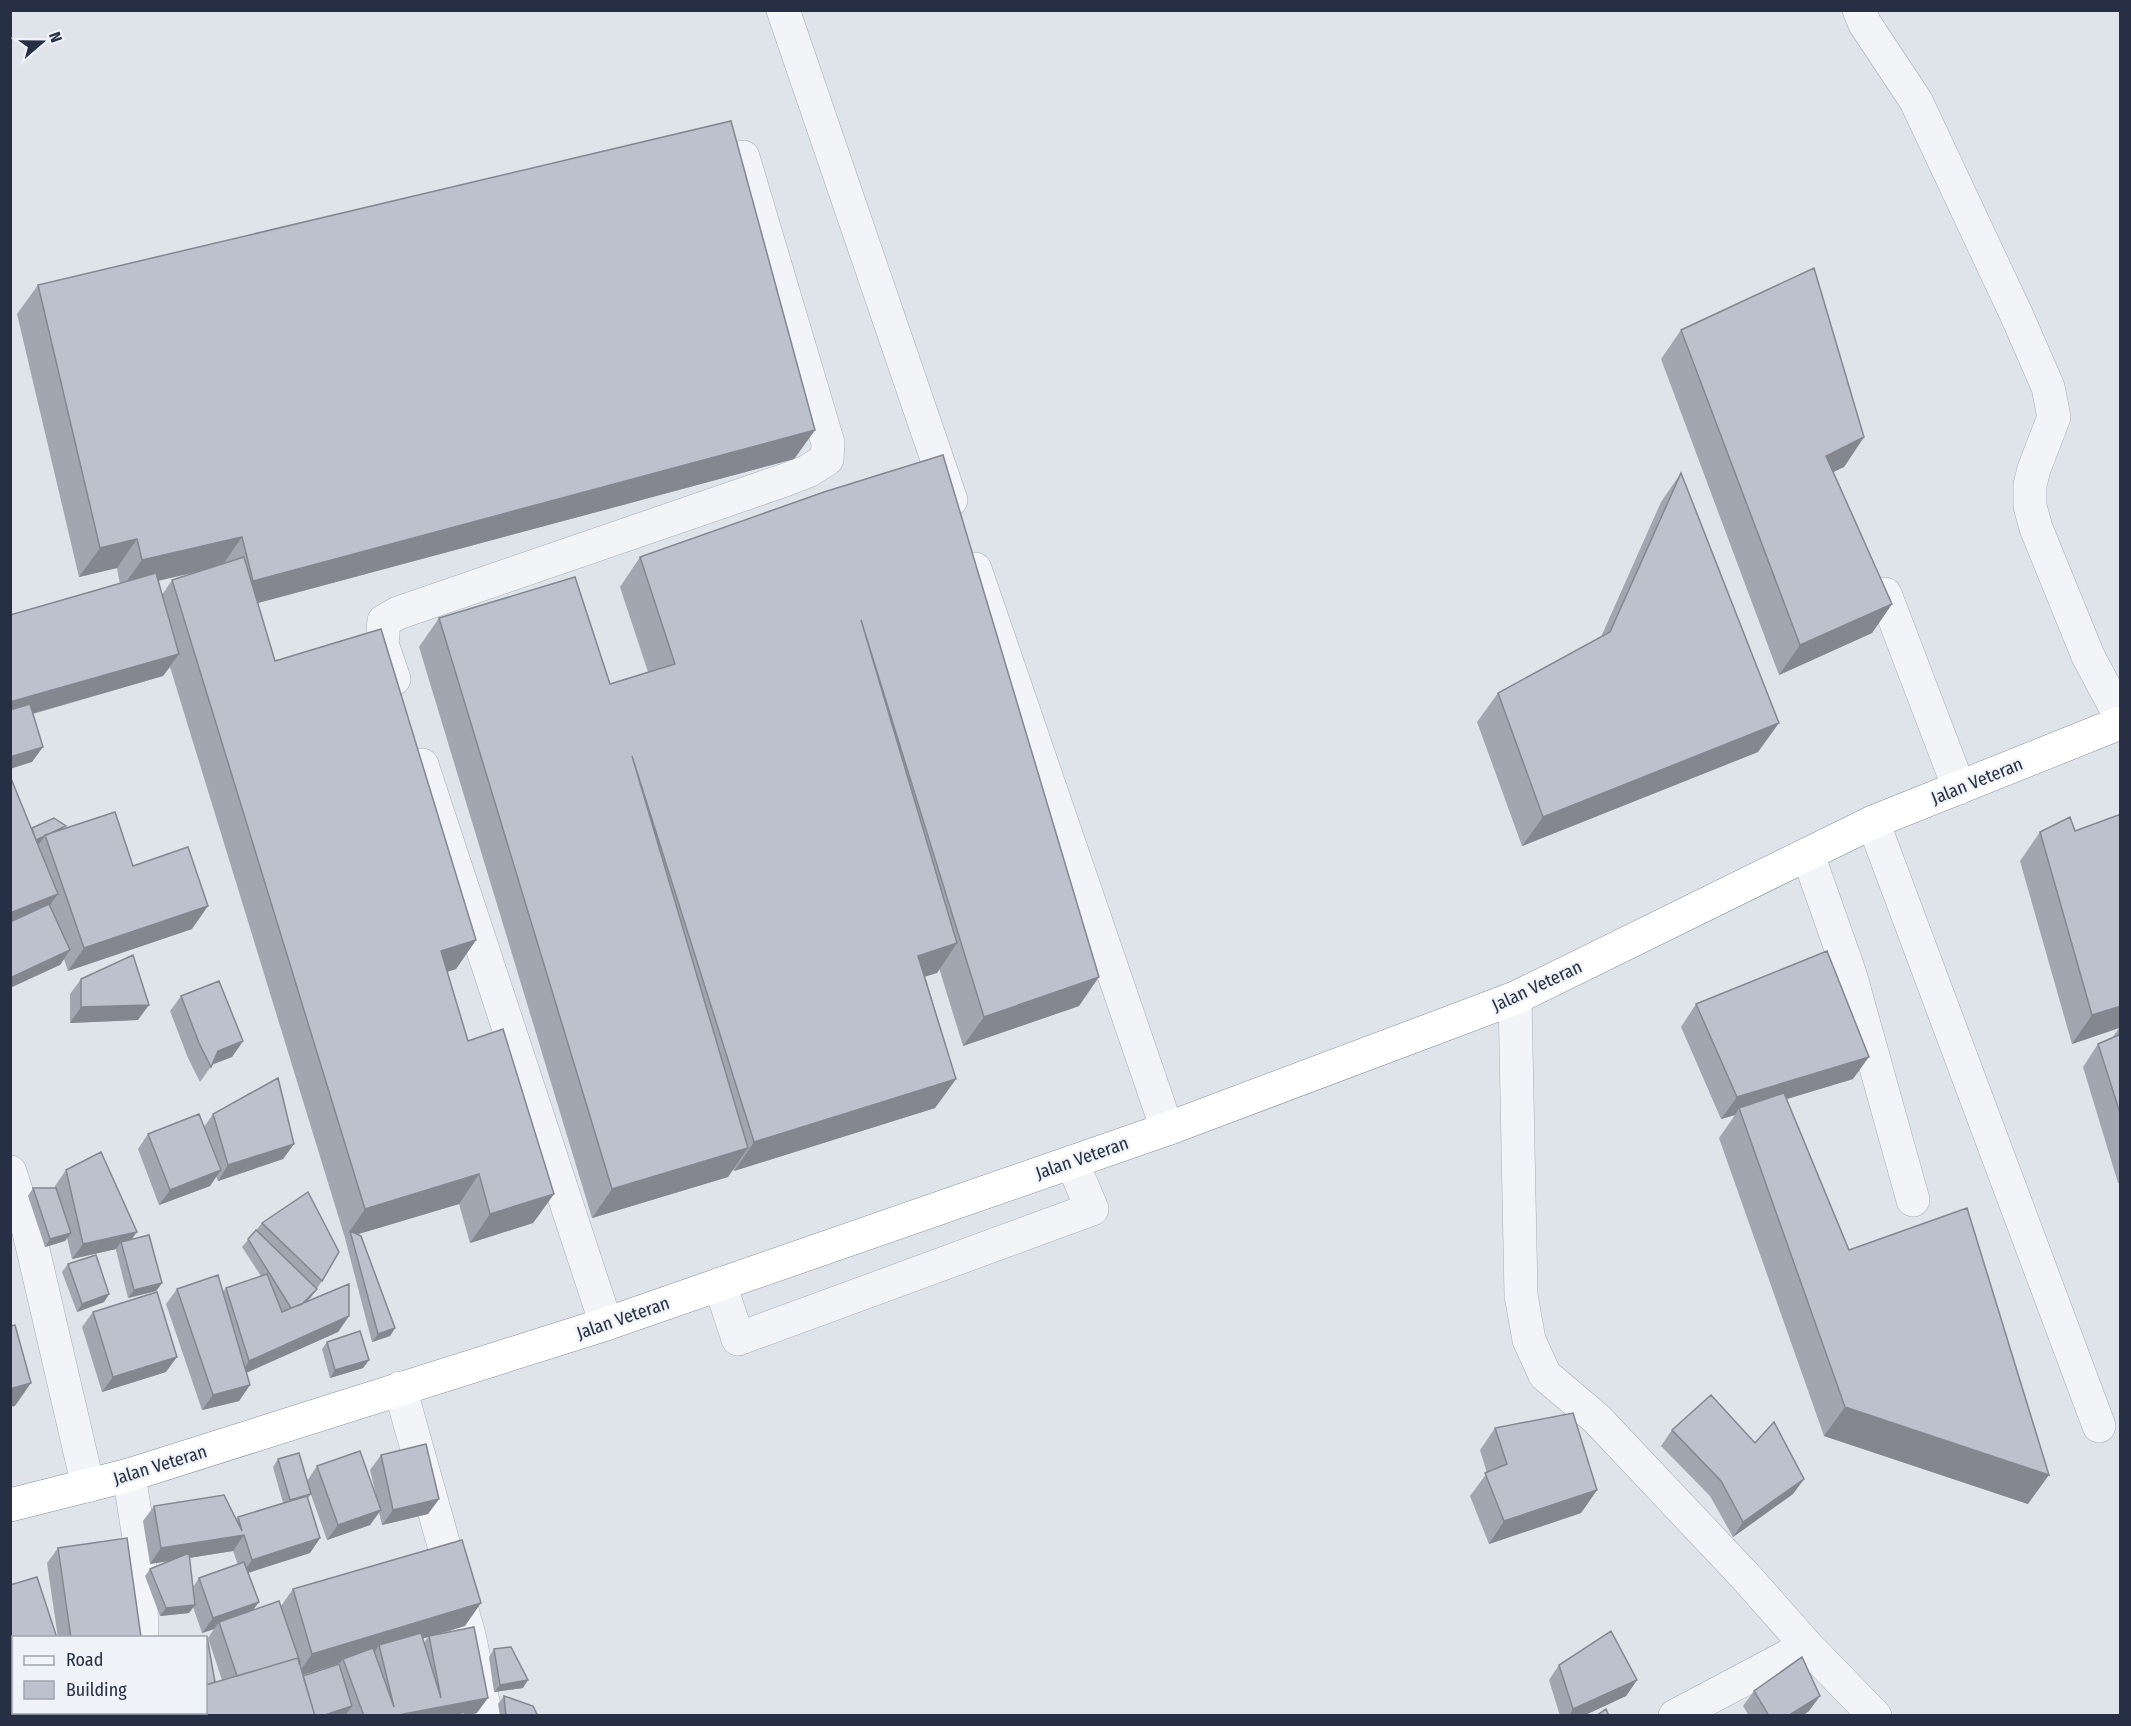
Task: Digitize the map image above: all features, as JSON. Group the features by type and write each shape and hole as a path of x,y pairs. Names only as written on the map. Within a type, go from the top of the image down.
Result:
{"highway":[{"name":"Jalan Veteran","path":"10,1505 129,1475 606,1324 1167,1129 1515,998 1873,822 2121,723"}],"street":[{"path":"783,10 1167,1129"},
{"path":"1859,10 1865,24 1916,101 2048,387 2054,417 2034,469 2030,485 2030,506 2036,528 2088,656 2121,716"},
{"path":"606,1324 382,644 384,621 398,613 785,480 808,471 827,459 828,443 743,157"},
{"path":"1885,594 1959,788"},
{"path":"1873,822 2099,1426"},
{"path":"1808,855 1850,974 1913,1200"},
{"path":"1515,998 1521,1295 1529,1340 1545,1375 1596,1419 1875,1716"},
{"path":"720,1284 738,1338 1092,1209 1072,1162"},
{"path":"10,1172 28,1228 88,1486"},
{"path":"400,1388 469,1635 486,1716"},
{"path":"129,1475 139,1538 142,1636"},
{"path":"1675,1716 1807,1646"}],"building":[{"path":"731,121 815,430 253,581 242,537 142,560 137,539 100,548 38,285"},
{"path":"1814,268 1864,437 1826,456 1892,604 1800,645 1681,330"},
{"path":"943,455 1099,977 984,1017 861,620 957,943 918,956 956,1079 754,1142 632,756 748,1148 612,1189 439,618 575,577 610,684 675,664 640,557 824,492"},
{"path":"1681,473 1779,723 1543,817 1498,693 1610,632"},
{"path":"244,557 275,661 381,629 476,940 441,951 468,1041 503,1029 554,1194 490,1214 479,1174 365,1209 172,580"},
{"path":"156,573 179,654 10,702 10,615"},
{"path":"30,704 43,747 10,757 10,710"},
{"path":"10,776 58,894 10,913"},
{"path":"115,812 133,866 188,847 208,906 84,948 45,835"},
{"path":"2121,814 2121,1006 2092,1015 2040,832 2070,817 2075,831"},
{"path":"54,818 66,826 36,840 32,828"},
{"path":"49,904 70,950 10,978 10,922"},
{"path":"1827,951 1869,1057 1737,1097 1696,1004"},
{"path":"133,955 149,1005 81,1007 81,979"},
{"path":"219,981 243,1041 218,1051 211,1067 181,996"},
{"path":"2121,1034 2121,1116 2098,1044"},
{"path":"278,1078 294,1144 228,1165 213,1114"},
{"path":"1784,1093 1849,1250 1967,1208 2049,1475 1845,1407 1739,1108"},
{"path":"199,1114 221,1170 170,1190 148,1134"},
{"path":"101,1152 137,1232 83,1244 66,1170"},
{"path":"33,1188 56,1188 71,1233 50,1239"},
{"path":"308,1192 339,1252 322,1281 262,1223"},
{"path":"256,1230 317,1289 302,1304 291,1308 248,1239"},
{"path":"350,1231 361,1236 395,1328 378,1334"},
{"path":"149,1235 162,1283 134,1290 121,1242"},
{"path":"96,1255 109,1294 82,1304 68,1264"},
{"path":"267,1274 282,1312 349,1284 349,1316 249,1361 226,1288"},
{"path":"218,1275 250,1385 213,1395 177,1289"},
{"path":"157,1292 177,1357 113,1377 93,1312"},
{"path":"15,1325 31,1383 10,1389 10,1326"},
{"path":"360,1331 369,1360 335,1370 327,1342"},
{"path":"1711,1395 1755,1443 1774,1422 1804,1479 1743,1522 1721,1481 1672,1430"},
{"path":"1573,1413 1597,1490 1504,1521 1485,1473 1507,1464 1495,1428"},
{"path":"426,1444 439,1499 393,1510 381,1455"},
{"path":"360,1451 381,1510 338,1525 317,1466"},
{"path":"299,1453 311,1494 290,1500 278,1459"},
{"path":"224,1495 242,1531 238,1517 307,1496 320,1538 252,1560 244,1535 161,1548 154,1506"},
{"path":"127,1538 141,1636 71,1636 58,1548"},
{"path":"462,1540 481,1603 312,1654 293,1589"},
{"path":"189,1553 195,1605 166,1608 150,1569"},
{"path":"244,1562 259,1602 213,1618 199,1578"},
{"path":"37,1577 56,1636 12,1636 12,1664 10,1664 10,1585"},
{"path":"279,1601 300,1662 298,1658 237,1676 219,1622"},
{"path":"474,1627 488,1698 393,1716 364,1716 343,1659 373,1648 394,1707 379,1645 421,1633 441,1698 429,1636"},
{"path":"1611,1631 1637,1680 1573,1709 1559,1665"},
{"path":"207,1637 215,1682 207,1685"},
{"path":"511,1647 528,1680 500,1685 494,1649"},
{"path":"1802,1657 1820,1696 1788,1716 1769,1716 1754,1691"},
{"path":"298,1658 315,1716 178,1716 177,1714 207,1714 207,1685"},
{"path":"339,1664 352,1706 322,1716 315,1716 303,1676"},
{"path":"504,1696 533,1706 538,1716 506,1716"},
{"path":"1606,1709 1609,1716 1596,1716"},
{"path":"464,1712 465,1716 451,1716"},
{"path":"54,1714 119,1714 120,1716 55,1716"}]}
